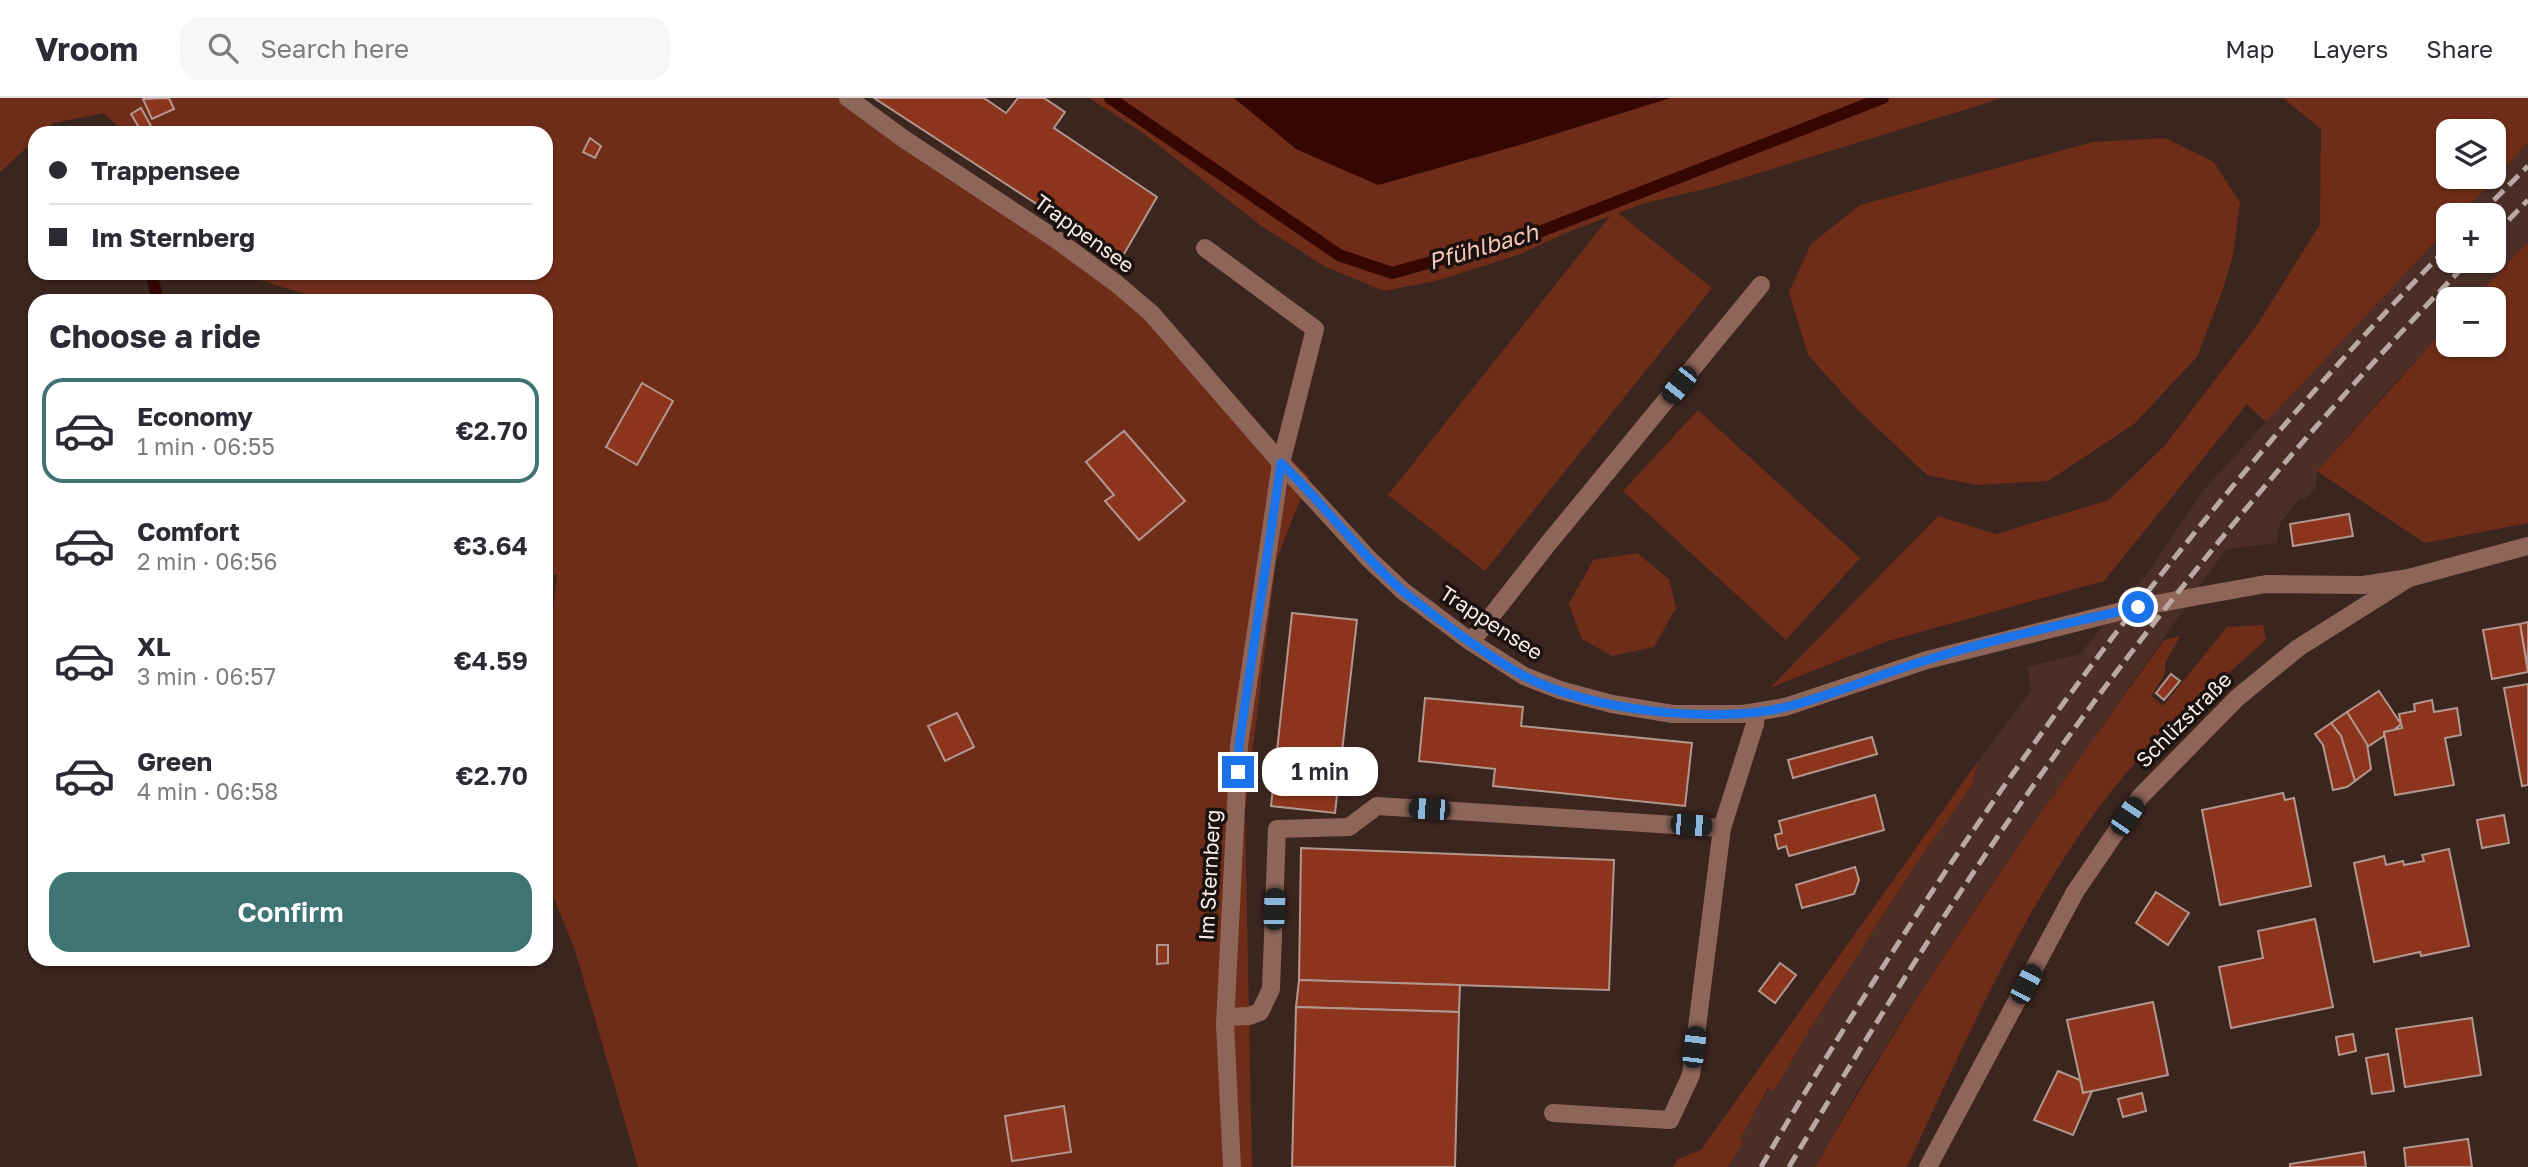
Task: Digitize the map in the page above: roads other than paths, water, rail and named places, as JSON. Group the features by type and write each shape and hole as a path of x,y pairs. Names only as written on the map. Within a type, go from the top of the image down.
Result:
{"street":[{"name":"Trappensee","path":"848,98 904,139 1057,240 1152,313 1281,463 1369,559 1403,591 1471,642 1524,676 1560,690 1612,704 1673,714 1756,712 1795,704 1927,660 2138,607 2266,584 2363,585 2409,578"},
{"name":"Im Sternberg","path":"1205,248 1315,329 1281,463 1239,745 1226,1017 1232,1167"},
{"path":"1471,642 1547,545 1761,285"},
{"name":"Schlizstraße","path":"1928,1167 2075,892 2140,797 2237,698 2298,649 2409,578 2528,546"},
{"path":"1553,1113 1670,1120 1691,1075 1722,828 1755,724 1756,712"},
{"path":"1226,1017 1249,1016 1259,1012 1271,989 1277,829 1349,827 1377,806 1722,828"}],"waterway":[{"name":"Pfühlbach","path":"1110,98 1339,255 1392,273 1539,232 1883,98"},
{"path":"153,280 156,294"}],"railway":[{"path":"2491,203 2528,166"},
{"path":"2506,223 2528,200"},
{"path":"1761,1167 1834,1044 1912,923 1992,803 2076,686 2164,571 2255,459 2350,351 2436,260"},
{"path":"1789,1167 1952,904 2090,708 2149,630 2272,478 2336,404 2458,273"}]}
